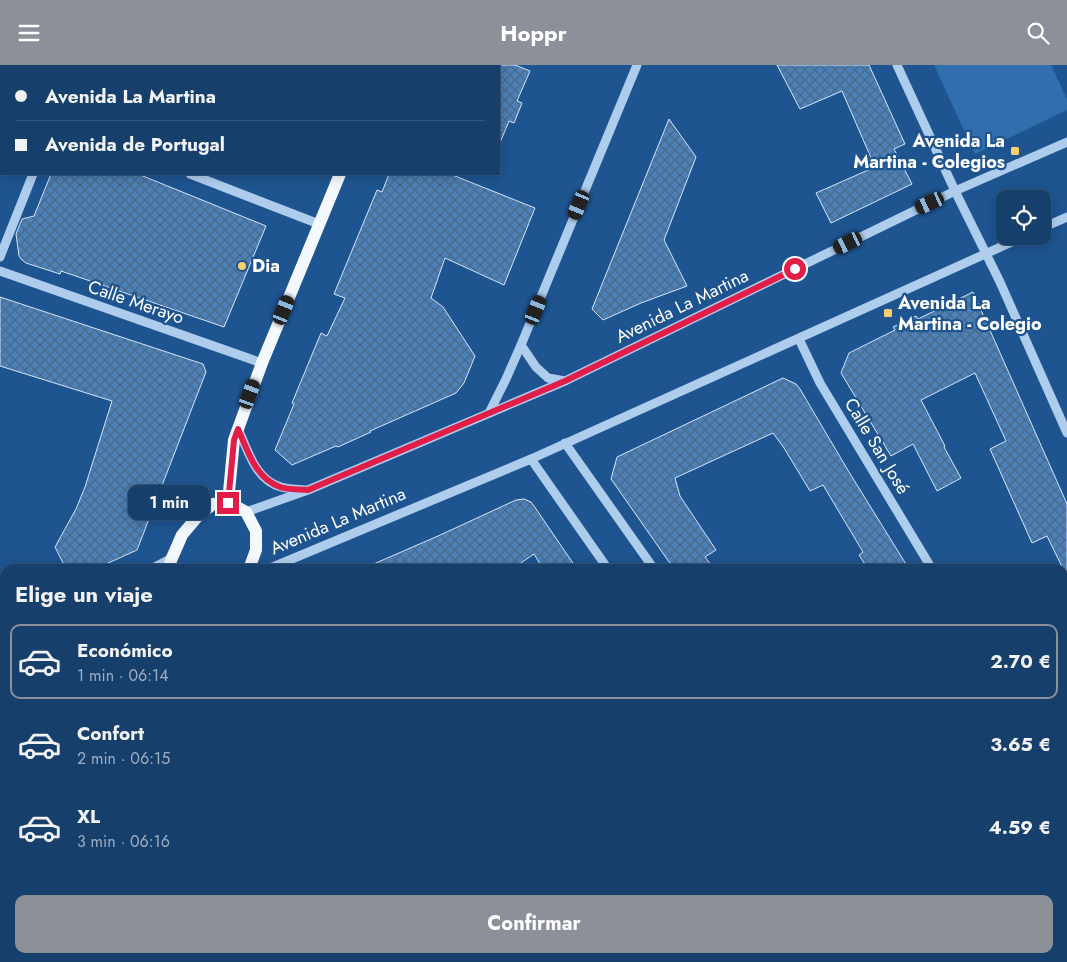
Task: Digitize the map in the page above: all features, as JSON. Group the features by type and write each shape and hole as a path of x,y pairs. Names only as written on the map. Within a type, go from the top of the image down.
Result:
{"main road":[{"path":"228,503 234,440 262,363 340,175"},
{"path":"170,563 182,535 198,516 213,504 228,503 246,512 256,531 256,550 251,564"}],"street":[{"path":"489,413 521,345 637,65"},
{"path":"897,65 954,191 1000,282 1067,433"},
{"name":"Avenida La Martina","path":"246,512 308,490 565,381 954,191 1067,142"},
{"path":"0,257 33,175"},
{"path":"193,175 319,223"},
{"path":"1051,224 1067,217"},
{"name":"Avenida La Martina","path":"280,564 531,459 1004,245"},
{"name":"Calle Merayo","path":"0,271 262,363"},
{"name":"Calle San José","path":"798,339 820,383 929,564"},
{"path":"521,345 536,367 548,378 565,381"},
{"name":"Avenida La Martina","path":"238,429 253,464 267,480 281,487 308,490"},
{"path":"565,443 650,564"},
{"path":"531,459 604,564"}],"shaded area":[{"path":"934,65 1051,65 1067,99 1067,110 975,154"}],"building":[{"path":"500,65 515,65 530,71 517,101 522,103 514,123 509,121 500,143"},
{"path":"777,65 869,65 905,144 894,149 912,184 831,223 816,193 875,167 842,91 800,109"},
{"path":"669,119 696,157 664,240 687,286 641,303 603,320 592,309"},
{"path":"51,175 140,175 266,226 224,327 61,271 60,274 26,263 19,256 16,234 22,219 34,216"},
{"path":"389,175 452,175 535,208 504,285 445,258 431,298 443,307 475,356 464,383 456,393 338,447 336,446 292,465 275,450 321,333 327,336 345,298 334,294 377,190 382,192"},
{"path":"973,292 1067,504 1067,564 1061,564 1047,536 1032,543 990,449 1006,441 975,373 921,400 961,478 937,491 913,444 891,456 841,373 849,353 895,330 893,327 916,316 918,319"},
{"path":"0,297 203,364 206,372 137,550 106,564 64,564 55,547 76,509 85,487 112,401 0,366"},
{"path":"783,378 796,384 800,389 906,564 865,564 859,555 863,552 823,485 810,491 773,433 675,478 680,496 716,550 705,557 710,564 670,564 611,479 617,457"},
{"path":"524,499 531,502 574,564 540,564 534,554 519,564 374,564 438,536 516,500"}],"place":[{"name":"Avenida La Martina - Colegios","path":"1015,151"},
{"name":"Dia","path":"242,266"},
{"name":"Avenida La Martina - Colegio","path":"888,313"}],"route":[{"path":"228,503 234,440 238,429 253,464 267,480 281,487 308,490 565,381 795,269"}]}
